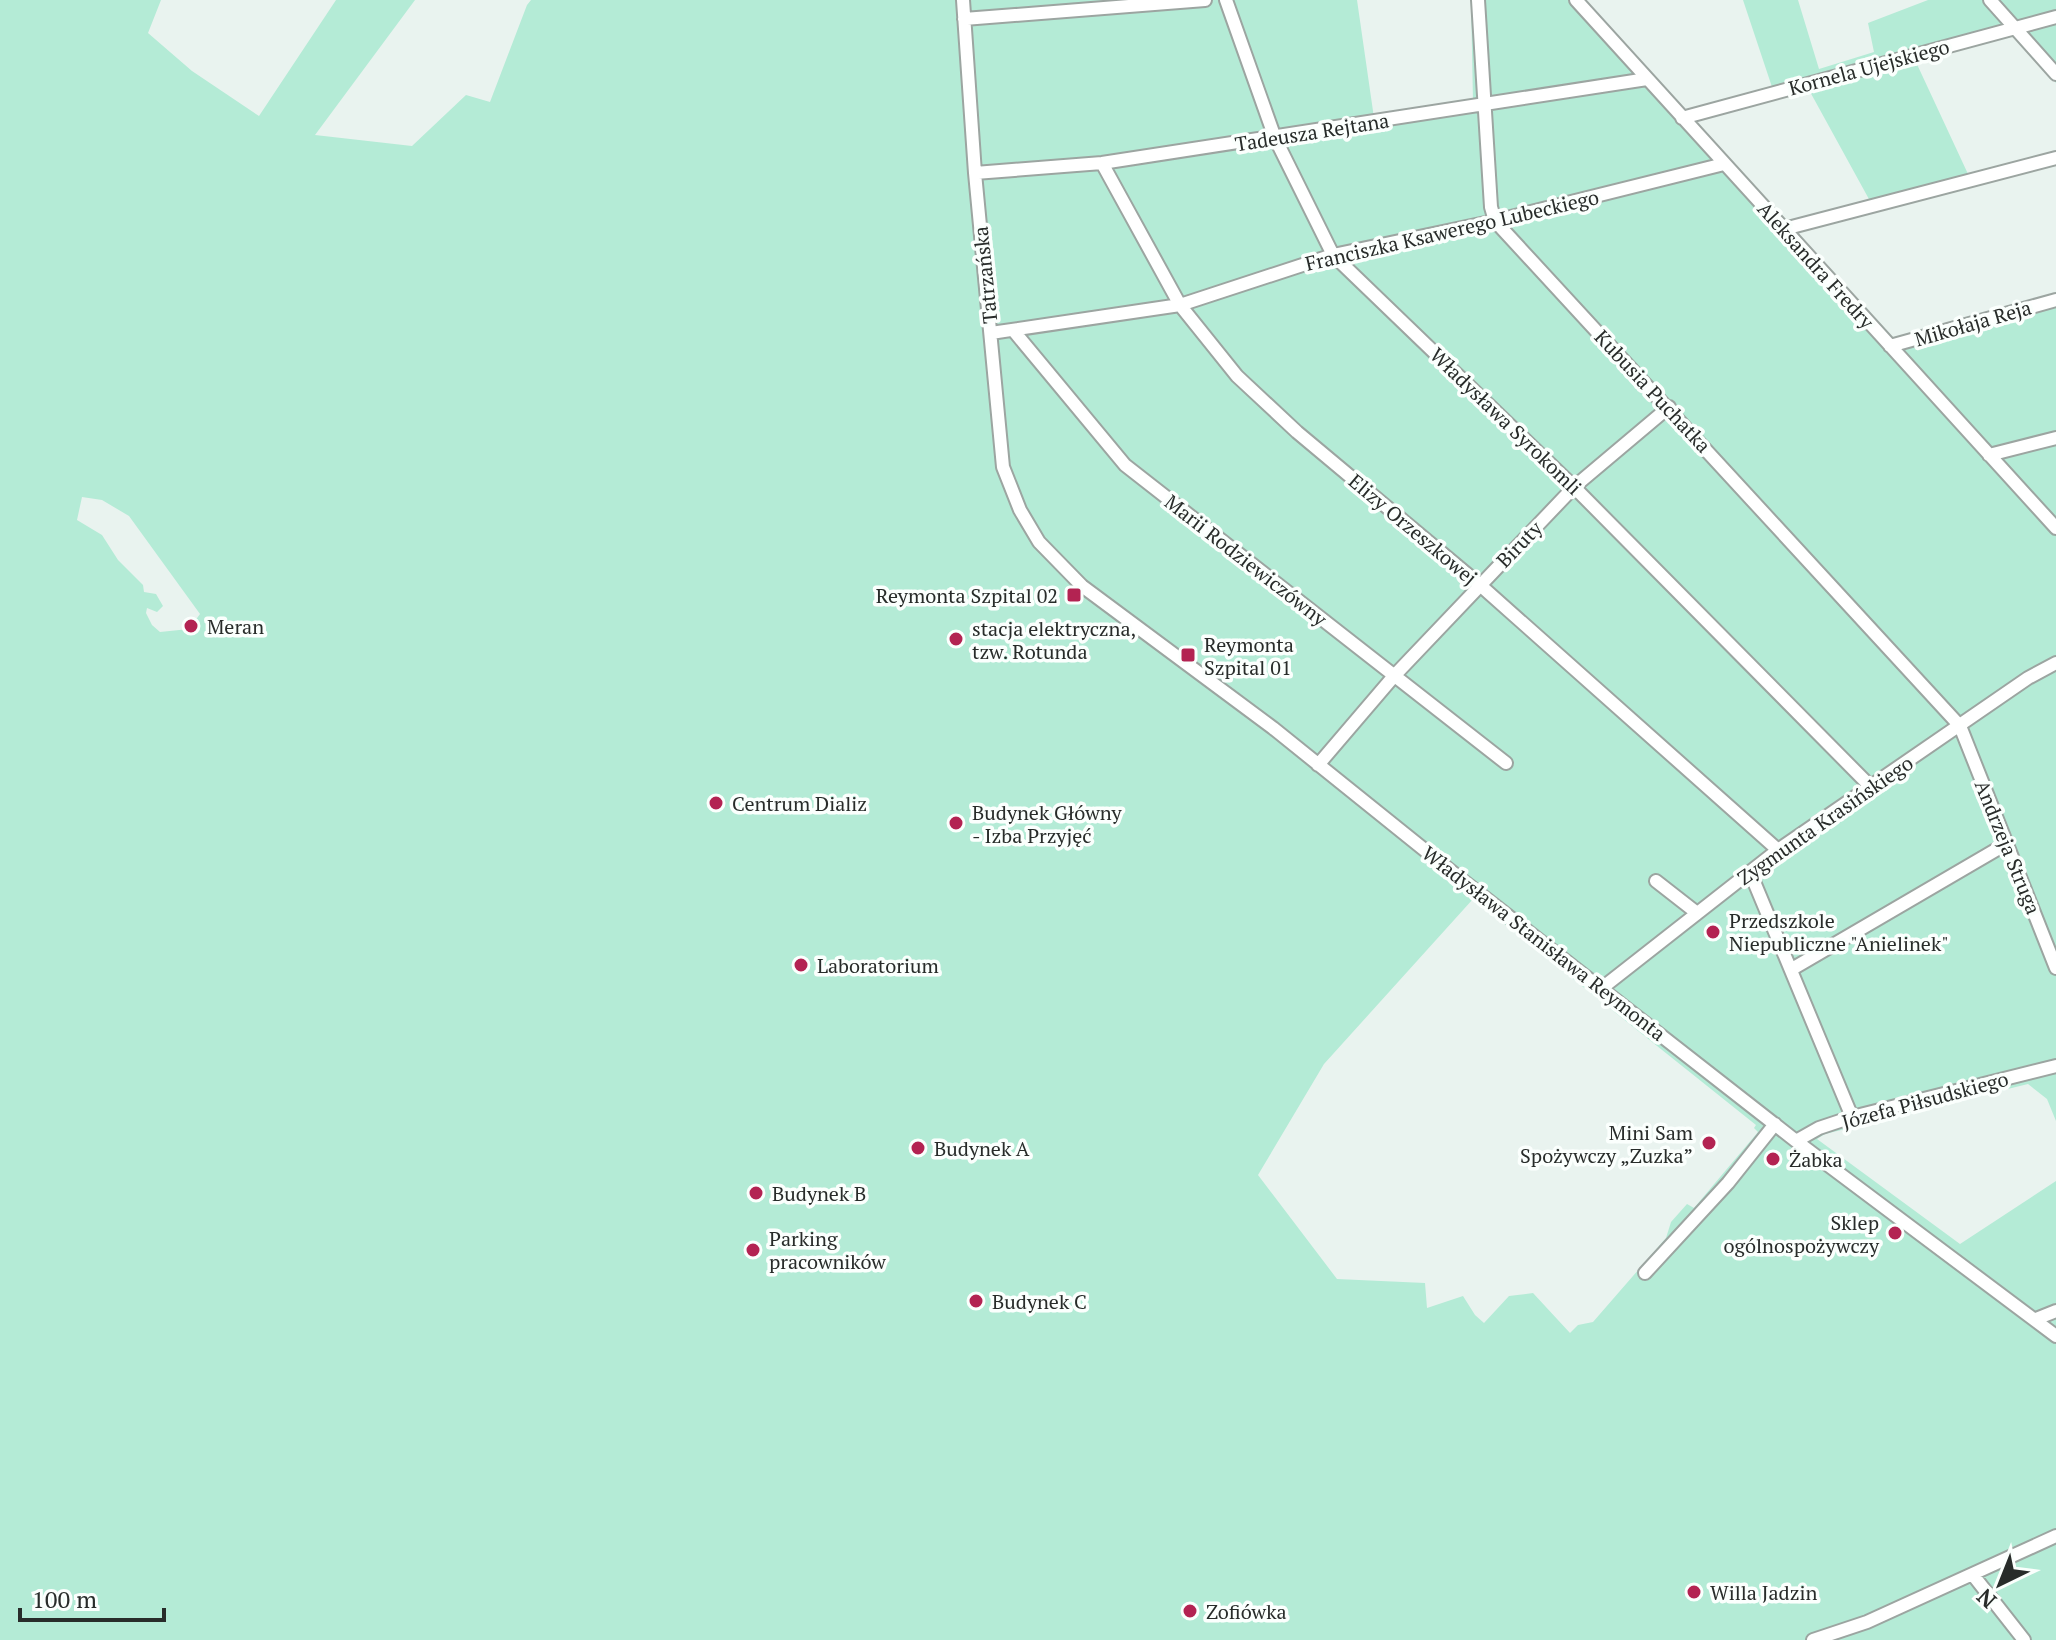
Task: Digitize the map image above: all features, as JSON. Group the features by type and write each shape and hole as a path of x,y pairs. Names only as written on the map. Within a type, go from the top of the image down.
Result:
{"street":[{"name":"Tatrzańska","path":"963,0 975,173 1003,467 1020,510 1039,542"},
{"path":"964,19 1205,0"},
{"name":"Władysława Syrokomli","path":"1226,0 1275,138 1333,255 1574,487 1871,787"},
{"path":"1478,0 1491,207 1495,221"},
{"path":"1990,0 2056,74"},
{"name":"Aleksandra Fredry","path":"1583,1 1682,118 2056,528"},
{"name":"Kornela Ujejskiego","path":"1682,118 2056,17"},
{"name":"Tadeusza Rejtana","path":"975,173 1102,163 1647,79"},
{"path":"1784,229 2056,158"},
{"name":"Elizy Orzeszkowej","path":"1102,163 1180,305 1237,376 1480,585 1778,850"},
{"name":"Franciszka Ksawerego Lubeckiego","path":"991,333 1180,305 1333,255 1495,221 1724,164"},
{"name":"Kubusia Puchatka","path":"1495,221 1960,726"},
{"name":"Mikołaja Reja","path":"1890,346 2056,300"},
{"name":"Marii Rodziewiczówny","path":"1013,330 1125,465 1506,763"},
{"name":"Biruty","path":"1318,765 1394,676 1574,487 1669,407"},
{"path":"1989,455 2056,438"},
{"name":"Władysława Stanisława Reymonta","path":"1039,542 1082,586 1273,728 1796,1141 2056,1336"},
{"name":"Zygmunta Krasińskiego","path":"1602,988 1778,850 2028,678 2056,663"},
{"name":"Andrzeja Struga","path":"1960,726 2056,968"},
{"path":"1792,969 2006,844"},
{"path":"1750,872 1852,1117"},
{"path":"1656,881 1697,913"},
{"name":"Józefa Piłsudskiego","path":"1796,1141 1819,1128 1852,1117 2056,1066"},
{"path":"1645,1273 1728,1183 1775,1124"},
{"path":"2036,1319 2056,1311"},
{"path":"1813,1640 1867,1622 2056,1536"},
{"path":"1973,1575 2024,1640"}],"green space":[{"path":"0,0 161,0 148,33 192,71 259,116 336,0 415,0 315,135 412,146 466,95 490,102 531,0 1357,0 1374,118 1473,102 1471,0 1584,0 1892,339 2056,294 2056,1121 2047,1099 2028,1084 1825,1134 1817,1139 1960,1244 2056,1181 2056,1640 0,1640","holes":["82,497 102,500 129,516 200,614 189,629 160,632 152,625 147,608 157,612 163,606 156,594 144,592 143,585 118,560 102,535 77,520","1473,899 1756,1125 1754,1128 1758,1132 1694,1208 1687,1204 1671,1222 1666,1238 1593,1322 1578,1325 1570,1333 1533,1293 1509,1296 1484,1323 1463,1296 1427,1308 1425,1283 1337,1279 1258,1175 1324,1064"]},
{"path":"1743,0 1798,0 1819,69 1874,52 1868,23 1928,0 2056,0 2056,83 2013,33 1915,60 1968,174 1870,201 1803,79 1772,87"}],"place":[{"name":"Reymonta Szpital 02","path":"1074,595"},
{"name":"Meran","path":"191,626"},
{"name":"stacja elektryczna, tzw. Rotunda","path":"956,639"},
{"name":"Reymonta Szpital 01","path":"1188,655"},
{"name":"Centrum Dializ","path":"716,803"},
{"name":"Budynek Główny - Izba Przyjęć","path":"956,823"},
{"name":"Przedszkole Niepubliczne \"Anielinek\"","path":"1713,932"},
{"name":"Laboratorium","path":"801,965"},
{"name":"Mini Sam Spożywczy „Zuzka”","path":"1709,1143"},
{"name":"Budynek A","path":"918,1148"},
{"name":"Żabka","path":"1773,1159"},
{"name":"Budynek B","path":"756,1193"},
{"name":"Sklep ogólnospożywczy","path":"1895,1233"},
{"name":"Parking pracowników","path":"753,1250"},
{"name":"Budynek C","path":"976,1301"},
{"name":"Willa Jadzin","path":"1694,1592"},
{"name":"Zofiówka","path":"1190,1611"}]}
